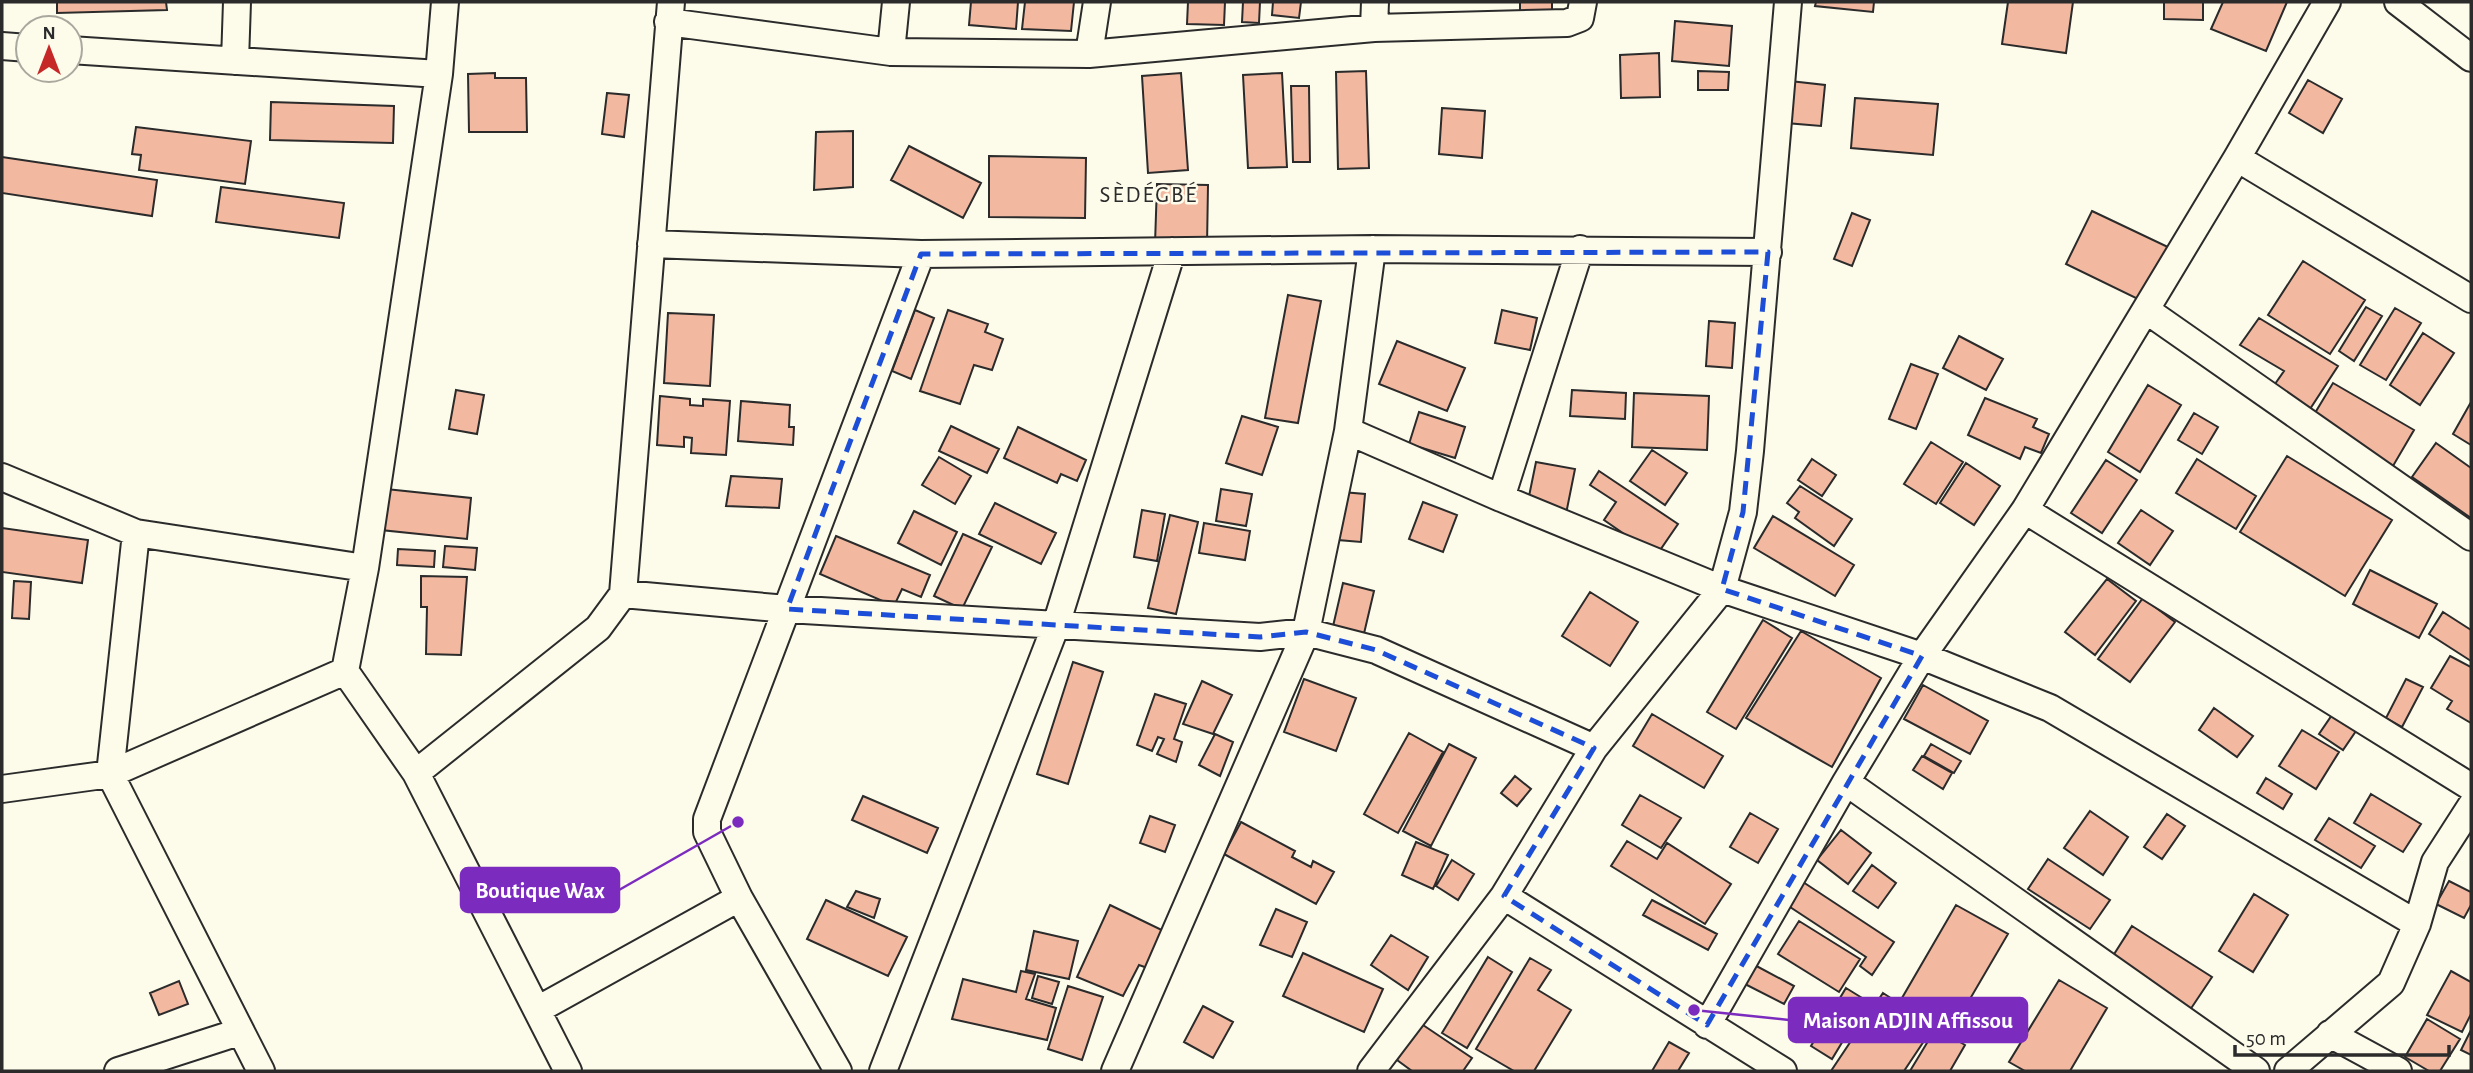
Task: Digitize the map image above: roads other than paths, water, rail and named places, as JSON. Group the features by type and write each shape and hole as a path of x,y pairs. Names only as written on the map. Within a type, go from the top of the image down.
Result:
{"street":[{"path":"235,61 237,2"},
{"path":"445,2 439,74 365,568 345,671 416,773 568,1071"},
{"path":"891,52 896,2"},
{"path":"1089,54 1097,2"},
{"path":"1374,28 1376,2"},
{"path":"416,773 598,628 622,594 670,12 891,52 1089,54 1374,28 1567,23 1580,18 1584,11 1583,2"},
{"path":"1371,1071 1504,896 1594,748 1723,589 1743,512 1788,2"},
{"path":"1707,1026 1846,782 1923,656 2025,510 2237,158 2327,2"},
{"path":"2398,2 2471,58"},
{"path":"84,51 439,74"},
{"path":"2237,158 2471,299"},
{"path":"651,244 921,254 1372,249 1768,252"},
{"path":"1115,1071 1306,632 1348,431 1372,249"},
{"path":"1501,498 1580,249"},
{"path":"883,1071 1056,625 1172,251"},
{"path":"838,1071 739,898 707,832 708,811 921,254"},
{"path":"2146,310 2471,537"},
{"path":"1348,431 1501,498 1723,589 1923,656 2050,708 2417,924"},
{"path":"2,477 136,533 365,568"},
{"path":"2025,510 2471,788"},
{"path":"136,533 110,774 261,1071"},
{"path":"622,594 787,608 1259,637 1306,632 1376,650 1594,748"},
{"path":"2,789 110,774 345,671"},
{"path":"1846,782 2256,1071"},
{"path":"2288,1071 2391,983 2417,924 2435,862 2471,806"},
{"path":"1504,896 1707,1026 1783,1071"},
{"path":"537,1010 739,898"},
{"path":"118,1071 239,1032"},
{"path":"2330,1034 2398,1071"}],"place":[{"name":"Boutique Wax","path":"738,822"},
{"name":"Maison ADJIN Affissou","path":"1694,1010"}],"district":[{"name":"SÈDÉGBÉ","path":"1149,194"}]}
